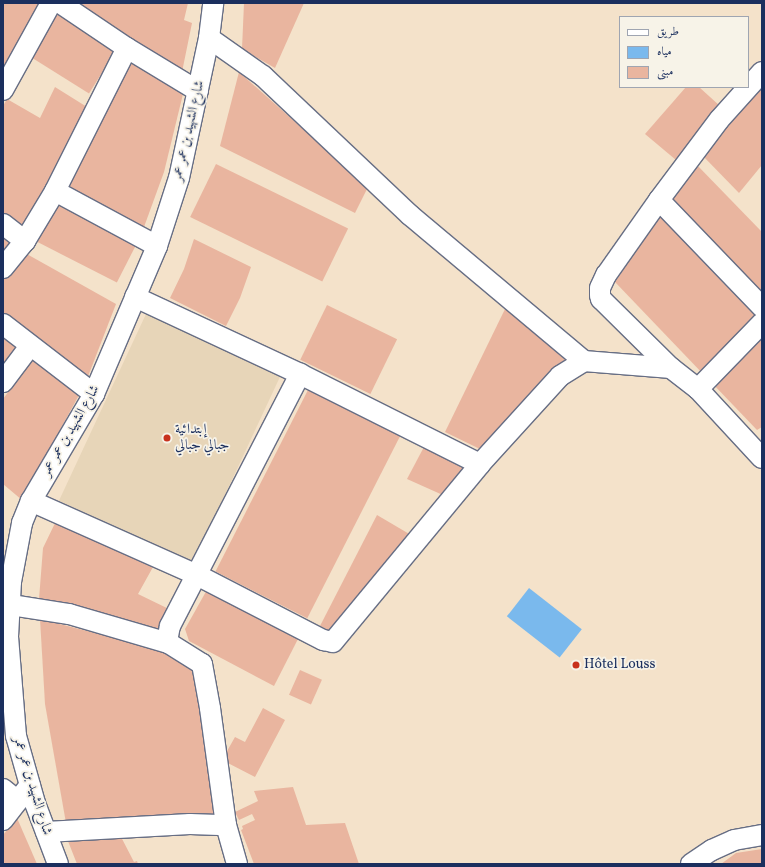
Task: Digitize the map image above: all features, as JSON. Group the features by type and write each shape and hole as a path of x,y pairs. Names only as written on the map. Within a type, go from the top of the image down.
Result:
{"street":[{"path":"3,90 51,3"},
{"path":"60,3 127,48 198,91"},
{"name":"شارع الشهيد بن عمر عمر","path":"58,864 30,785 16,736 8,637 10,605 7,578 22,523 31,502 94,394 157,246 179,178 209,38 213,3"},
{"path":"209,38 263,76 410,215 584,361 671,368"},
{"path":"3,268 25,241 55,191 127,48"},
{"path":"749,87 762,72"},
{"path":"748,88 719,120 606,274 600,288 600,295 601,299 671,368 698,389 758,448"},
{"path":"55,191 157,246"},
{"path":"659,200 762,307"},
{"path":"3,224 25,241"},
{"path":"135,297 300,374 480,464"},
{"path":"698,389 762,323"},
{"path":"3,324 94,394"},
{"path":"3,382 30,346"},
{"path":"31,502 197,575 323,640 333,642 480,464 560,376 584,361"},
{"path":"168,643 170,626 300,374"},
{"path":"10,605 69,614 168,643 202,664 210,708 226,824 237,864"},
{"path":"3,820 10,795 30,785"},
{"path":"46,832 190,824 226,824"},
{"path":"695,863 712,850 734,840 762,835"}],"shaded area":[{"name":"إبتدائية جبالي جبالي","path":"146,314 280,377 193,563 59,501"}],"water":[{"path":"529,588 582,629 560,658 507,616"}],"building":[{"path":"3,3 40,3 3,72"},
{"path":"73,3 188,3 184,20 192,23 182,72"},
{"path":"244,3 304,3 275,68 242,49"},
{"path":"55,12 116,50 89,93 28,55"},
{"path":"131,61 183,94 164,172 144,227 67,186"},
{"path":"239,72 368,187 355,213 220,146"},
{"path":"762,86 762,165 739,193 702,155 749,97"},
{"path":"55,87 87,107 56,170 22,229 3,215 3,106 7,99 40,118"},
{"path":"685,88 700,88 720,106 676,160 645,134"},
{"path":"216,164 348,228 322,281 190,217"},
{"path":"696,164 762,232 762,298 670,202"},
{"path":"58,202 137,242 117,283 38,242"},
{"path":"662,213 761,317 704,375 615,282"},
{"path":"3,238 13,246 3,257"},
{"path":"194,239 251,267 240,298 226,326 170,298 184,269"},
{"path":"25,253 116,304 87,379 3,312 3,279"},
{"path":"327,305 397,339 370,394 300,360"},
{"path":"506,307 565,360 484,451 445,432"},
{"path":"762,332 762,427 757,430 711,382"},
{"path":"3,335 18,347 3,366"},
{"path":"33,359 79,395 22,500 3,484 3,399"},
{"path":"309,388 401,435 307,618 215,572"},
{"path":"425,445 470,468 445,496 407,479"},
{"path":"377,515 411,535 334,633 320,626"},
{"path":"57,519 153,567 138,594 173,611 161,632 113,616 39,599 43,548"},
{"path":"208,588 299,637 274,686 189,641 185,629"},
{"path":"40,619 158,649 193,664 218,815 66,823 45,704"},
{"path":"300,670 322,680 311,704 289,695"},
{"path":"263,708 285,720 255,777 222,760 235,737 245,742"},
{"path":"293,787 306,825 345,823 359,864 254,864 241,830 243,829 242,826 255,820 252,814 239,820 235,812 258,801 254,791"},
{"path":"17,818 37,864 3,864 3,835"},
{"path":"119,833 134,862 137,861 138,864 77,864 66,836"},
{"path":"762,849 762,864 721,864 736,853"}],"place":[{"name":"إبتدائية جبالي جبالي","path":"167,438"},
{"name":"Hôtel Louss","path":"576,665"}]}
